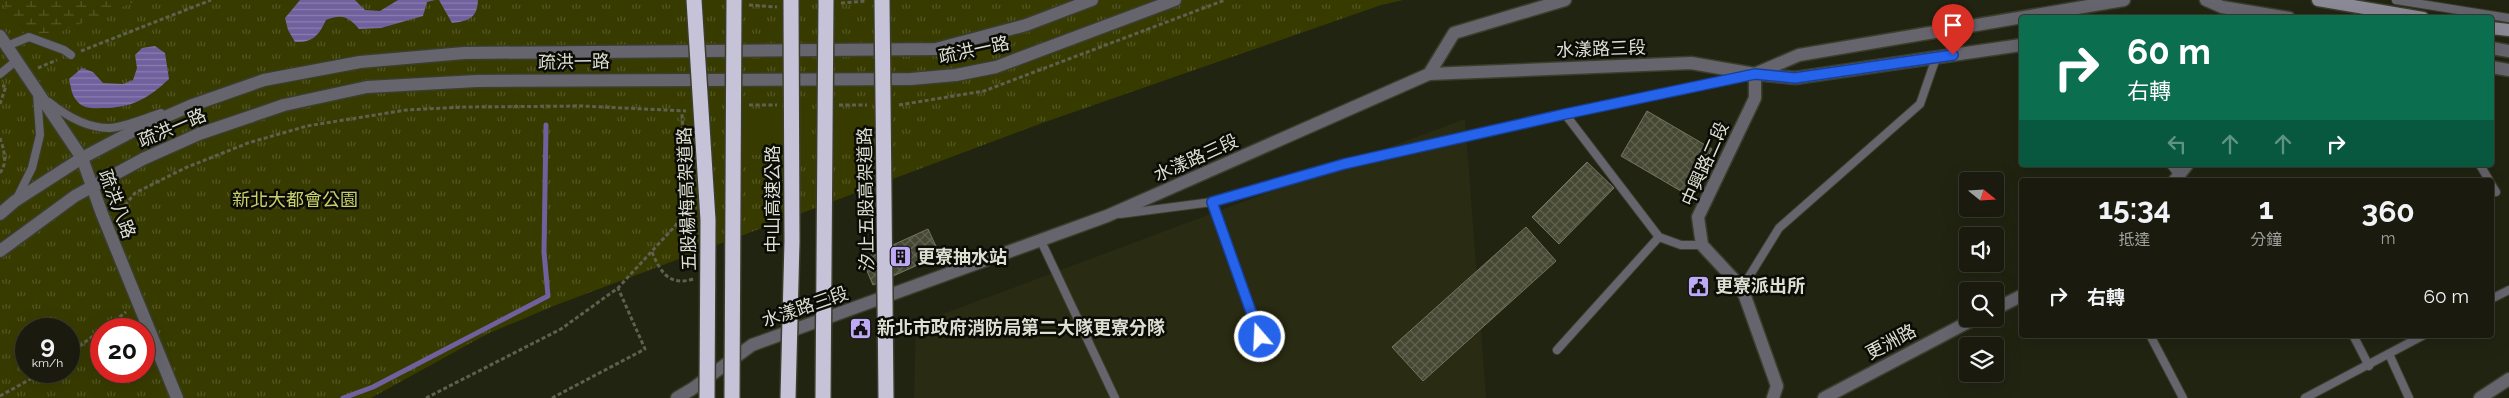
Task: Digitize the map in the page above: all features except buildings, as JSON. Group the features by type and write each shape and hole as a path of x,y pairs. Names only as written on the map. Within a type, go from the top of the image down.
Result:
{"highway":[{"name":"五股楊梅高架道路","path":"694,0 708,220 707,398"},
{"path":"732,398 734,0"},
{"name":"中山高速公路","path":"788,398 792,241 791,0"},
{"path":"823,398 826,0"},
{"name":"汐止五股高架道路","path":"882,0 886,398"}],"main road":[{"path":"2318,0 2406,15"},
{"path":"2494,28 2509,30"}],"street":[{"name":"疏洪一路","path":"0,214 15,201 82,158 135,130 190,106 264,80 360,62 464,53 936,49 1026,25 1092,0"},
{"name":"疏洪一路","path":"0,251 91,187 143,159 199,134 284,105 367,87 477,81 911,79 956,75 996,67 1175,0"},
{"path":"1429,74 1454,33 1565,0"},
{"path":"2035,15 2124,0"},
{"path":"2206,0 2222,8 2269,15"},
{"path":"1755,74 1799,55 2019,18"},
{"name":"疏洪八路","path":"3,41 82,158 91,187 177,398"},
{"name":"水漾路三段","path":"677,398 692,390 752,345 1106,216 1429,74 1691,63 1755,74 1795,78 2019,45"},
{"path":"2494,48 2509,51"},
{"path":"2494,68 2509,70"},
{"name":"中興路二段","path":"1702,245 1698,217 1755,98 1755,74"},
{"path":"1702,245 1742,288 1777,386 1773,398"},
{"path":"2004,304 2019,297"},
{"name":"更洲路","path":"1824,398 1959,327"},
{"path":"2480,398 2509,379"}],"lane":[{"path":"2396,0 2490,15"},
{"path":"2494,16 2509,18"},
{"path":"3,41 29,38 71,54"},
{"path":"1742,288 1779,228 1920,104 1936,58"},
{"path":"0,74 16,62"},
{"path":"1106,216 1212,202 1344,164 1565,114 1755,74"},
{"path":"37,92 60,111 85,124 109,128 190,106"},
{"path":"15,201 32,168 40,135 37,92"},
{"path":"1565,114 1659,236 1681,245 1702,245"},
{"path":"2481,167 2488,178"},
{"path":"1212,202 1266,354"},
{"path":"1557,350 1659,236"},
{"path":"1041,241 1115,398"},
{"path":"2494,298 2509,290"},
{"path":"2152,338 2183,398"},
{"path":"2355,338 2369,366"},
{"path":"2305,398 2369,366 2418,338"},
{"path":"2389,354 2409,398"}],"path":[{"path":"38,68 211,0"},
{"path":"897,105 984,91 1225,0"},
{"path":"0,104 6,86"},
{"path":"742,105 780,105"},
{"path":"829,105 877,105"},
{"path":"127,234 123,225 123,215 126,204 135,193 184,168 248,143 307,126 358,116 406,110 464,107 582,106 682,112 690,110"},
{"path":"426,398 561,329 618,288 652,252 676,225 685,203 682,112"},
{"path":"0,138 5,155 4,168 0,173"},
{"path":"652,252 660,270 670,279 683,282 695,278"},
{"path":"552,398 645,350 618,288"},
{"path":"119,318 138,304"},
{"path":"0,396 23,383"}],"shaded area":[{"path":"300,0 355,0 365,10 380,11 398,0 435,0 427,2 423,16 381,28 359,29 344,17 332,18 326,20 315,37 306,41 295,42 288,30 285,18"},
{"path":"439,0 478,0 476,11 471,18 452,23"},
{"path":"155,46 165,53 169,79 153,93 137,102 109,108 86,107 75,99 69,79 82,68 93,72 103,83 123,84 133,80 137,68 135,55 142,48"},
{"path":"1465,119 1486,398 914,398 916,324"}],"green space":[{"name":"新北大都會公園","path":"0,0 1403,0 1381,5 1045,122 556,305 487,334 371,398 0,398"},
{"path":"1,0 139,0 30,44"},
{"path":"892,112 893,153 818,154 818,114"},
{"path":"810,114 811,154 737,155 736,115"}],"waterway":[{"path":"343,398 373,387 548,296 544,252 546,125"}],"place":[{"name":"更寮抽水站","path":"901,257"},
{"name":"更寮派出所","path":"1699,286"},
{"name":"新北市政府消防局第二大隊更寮分隊","path":"861,328"}],"route":[{"path":"1260,337 1212,202 1344,164 1565,114 1755,74 1795,78 1953,55"}]}
